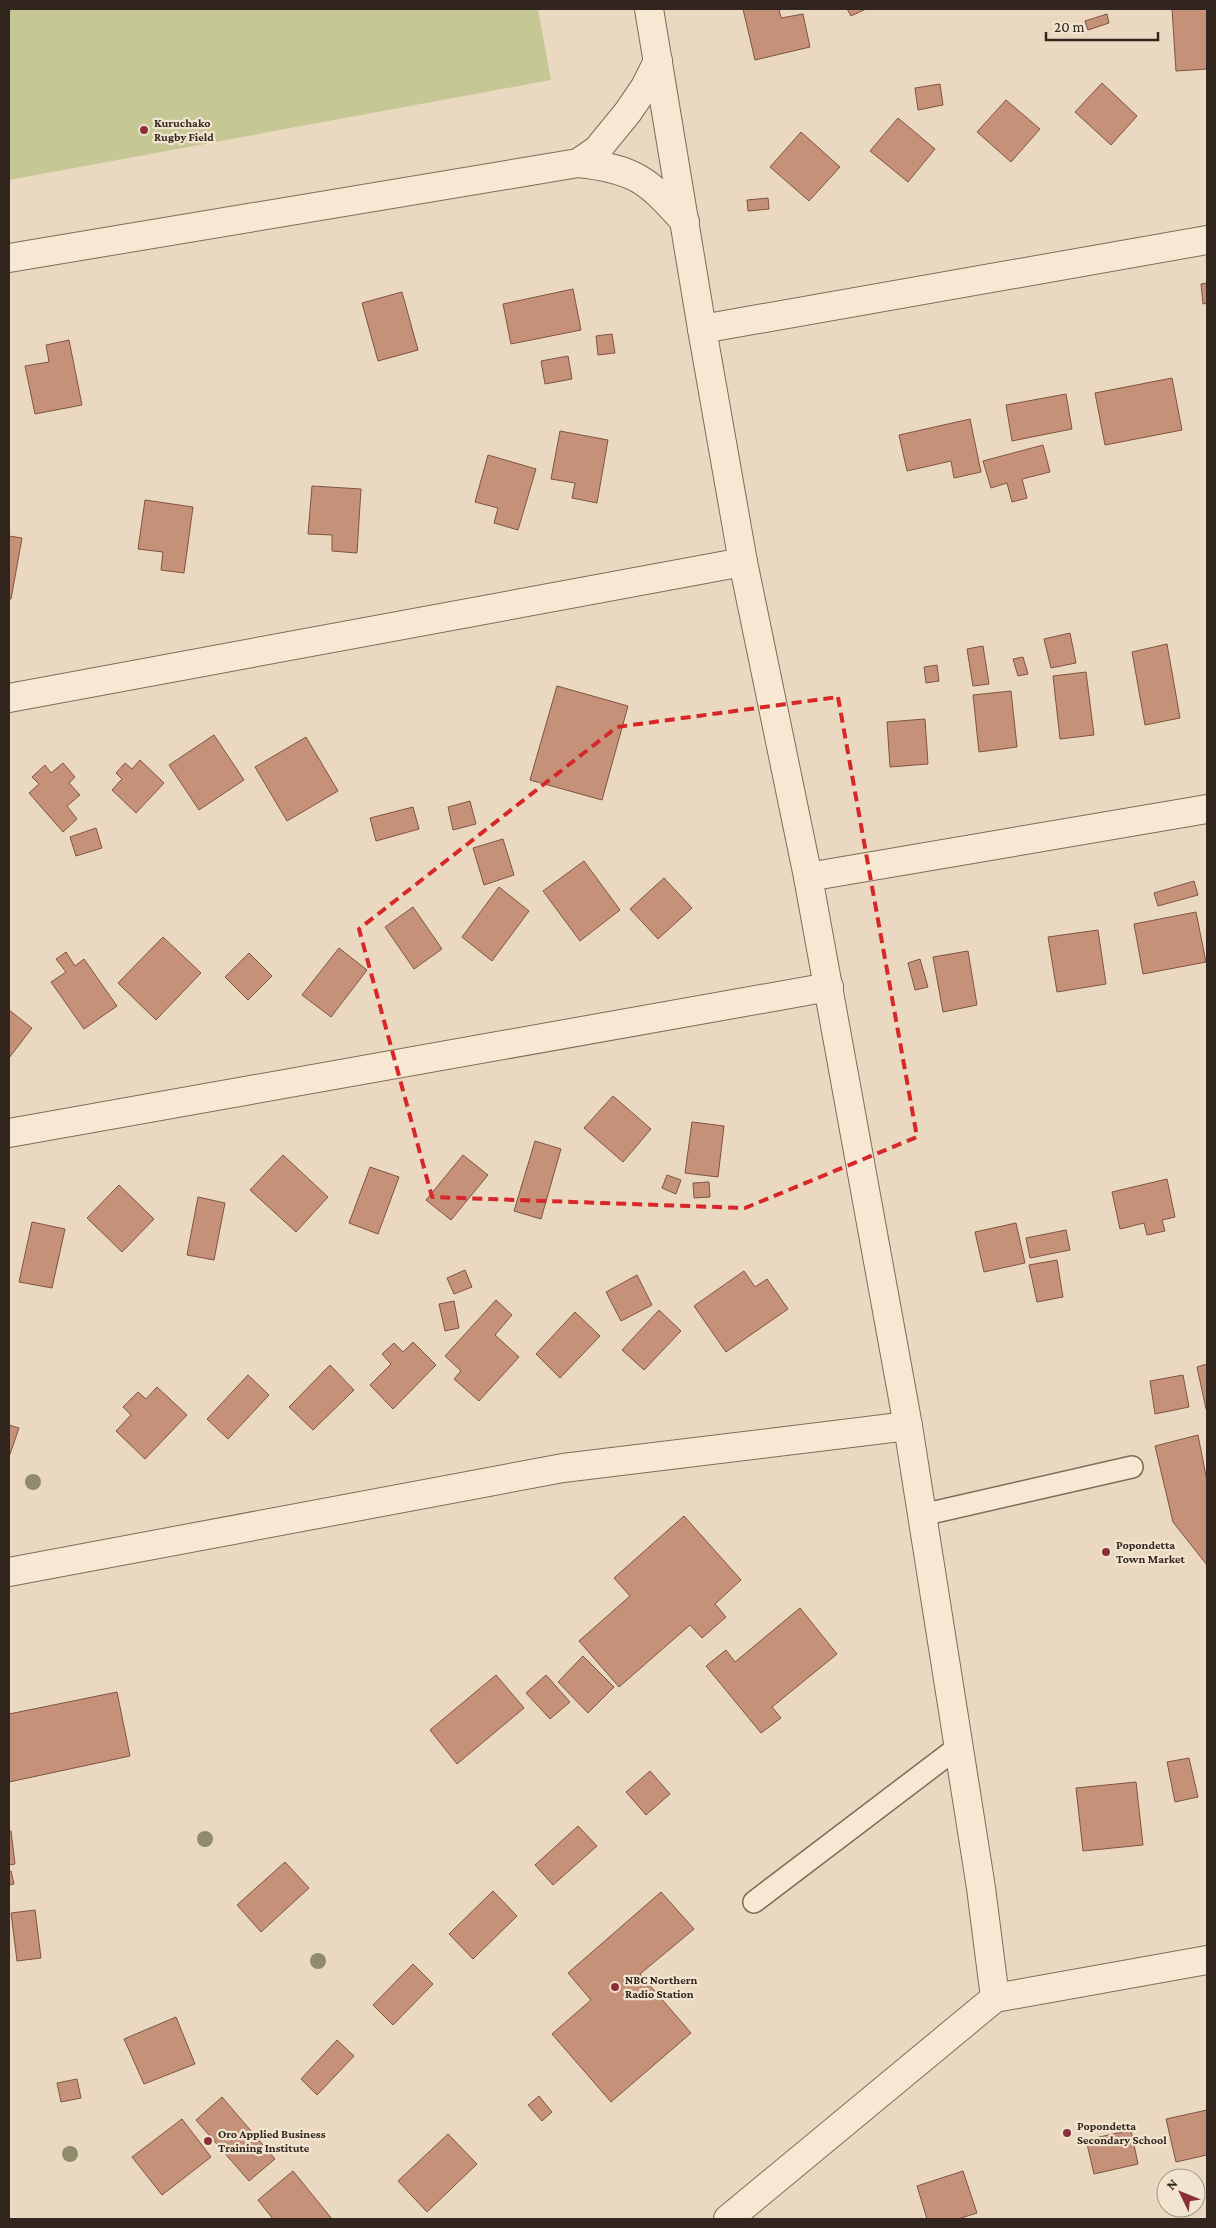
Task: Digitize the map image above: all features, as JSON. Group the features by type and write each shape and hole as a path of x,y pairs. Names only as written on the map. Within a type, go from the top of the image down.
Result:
{"street":[{"path":"650,10 702,329 743,562 808,877 908,1426 995,1998"},
{"path":"578,163 597,150 628,112 645,87 658,61"},
{"path":"9,258 578,163 609,166 632,174 658,191 686,224"},
{"path":"702,329 1207,240"},
{"path":"9,698 743,562"},
{"path":"808,877 1207,809"},
{"path":"9,1133 829,987"},
{"path":"9,1572 563,1468 908,1426"},
{"path":"728,2219 995,1998 1207,1960"}],"lane":[{"path":"922,1515 1132,1467"},
{"path":"754,1902 958,1747"}],"highlighted area":[{"path":"838,697 917,1137 745,1208 432,1197 359,929 617,727"}],"green space":[{"name":"Kuruchako Rugby Field","path":"9,9 538,9 551,80 9,180"}],"building":[{"path":"743,9 779,9 781,18 803,14 810,47 755,60"},
{"path":"847,9 866,9 851,16"},
{"path":"1172,9 1207,9 1207,69 1176,71"},
{"path":"1107,14 1109,23 1088,30 1085,21"},
{"path":"1102,83 1137,116 1111,145 1075,112"},
{"path":"940,84 943,105 918,110 915,88"},
{"path":"1006,100 1040,129 1011,162 977,132"},
{"path":"898,118 935,149 908,182 870,151"},
{"path":"801,132 840,167 809,201 770,167"},
{"path":"768,198 769,209 748,211 747,200"},
{"path":"1207,283 1207,303 1203,304 1201,284"},
{"path":"573,289 581,330 511,344 503,304"},
{"path":"402,292 418,350 378,361 362,303"},
{"path":"612,334 615,353 598,355 596,336"},
{"path":"69,340 82,405 35,414 25,366 49,362 46,345"},
{"path":"568,356 572,379 545,384 541,361"},
{"path":"1172,378 1182,430 1105,445 1095,393"},
{"path":"1066,394 1072,429 1012,441 1006,405"},
{"path":"970,419 981,472 954,478 951,461 907,471 899,435"},
{"path":"560,431 608,440 597,503 572,498 575,483 551,479"},
{"path":"1043,445 1050,472 1022,479 1027,498 1012,502 1007,483 991,488 983,461"},
{"path":"488,455 536,469 518,530 494,523 498,508 475,502"},
{"path":"312,486 361,489 357,553 332,551 332,535 308,534"},
{"path":"145,500 193,507 184,573 161,570 163,552 138,549"},
{"path":"9,536 22,538 11,599 9,599"},
{"path":"1070,633 1076,663 1051,668 1044,639"},
{"path":"1167,644 1180,718 1145,725 1132,652"},
{"path":"983,646 989,684 973,686 967,649"},
{"path":"1023,657 1028,674 1018,676 1013,659"},
{"path":"937,665 939,681 926,683 924,667"},
{"path":"1086,672 1094,735 1060,739 1053,676"},
{"path":"557,686 628,706 602,800 530,780"},
{"path":"1011,691 1017,747 979,752 973,695"},
{"path":"925,719 928,764 890,767 887,722"},
{"path":"214,735 244,780 199,810 169,765"},
{"path":"306,737 338,791 287,821 255,767"},
{"path":"140,760 164,783 136,813 112,790 122,779 116,773 125,763 132,769"},
{"path":"63,763 75,777 69,783 80,795 67,806 77,819 63,832 29,793 39,784 32,777 45,765 51,773"},
{"path":"470,801 476,824 453,830 448,807"},
{"path":"413,807 419,829 376,841 370,818"},
{"path":"96,828 102,848 76,856 70,837"},
{"path":"503,839 514,875 484,885 473,848"},
{"path":"584,861 620,910 580,941 543,891"},
{"path":"664,878 692,908 658,939 630,909"},
{"path":"1194,881 1198,895 1158,906 1154,893"},
{"path":"499,887 529,911 492,961 462,937"},
{"path":"413,907 442,949 414,969 385,927"},
{"path":"1196,912 1206,962 1143,974 1134,924"},
{"path":"1098,930 1106,984 1057,992 1048,937"},
{"path":"163,937 201,973 156,1020 118,983"},
{"path":"339,948 367,970 331,1017 302,995"},
{"path":"968,951 977,1005 943,1012 933,957"},
{"path":"66,952 75,966 84,959 117,1006 84,1029 51,982 66,972 56,959"},
{"path":"249,953 272,976 248,1000 225,977"},
{"path":"920,959 928,987 915,990 908,963"},
{"path":"9,1010 32,1028 9,1058"},
{"path":"613,1096 651,1129 623,1162 584,1128"},
{"path":"692,1122 724,1126 718,1177 685,1173"},
{"path":"535,1141 561,1149 541,1219 514,1211"},
{"path":"283,1155 328,1197 296,1232 250,1190"},
{"path":"463,1155 488,1175 451,1220 426,1200"},
{"path":"370,1167 399,1177 378,1234 349,1223"},
{"path":"667,1175 681,1180 676,1194 662,1188"},
{"path":"1167,1179 1175,1217 1162,1220 1165,1231 1147,1235 1144,1223 1120,1229 1112,1192"},
{"path":"709,1182 710,1197 694,1198 693,1183"},
{"path":"119,1185 154,1219 122,1252 87,1218"},
{"path":"198,1197 225,1203 214,1260 187,1255"},
{"path":"32,1222 65,1229 52,1288 19,1282"},
{"path":"1016,1223 1025,1263 984,1272 975,1232"},
{"path":"1066,1230 1070,1250 1030,1258 1026,1238"},
{"path":"1057,1260 1063,1297 1037,1302 1029,1265"},
{"path":"465,1270 472,1287 454,1294 447,1278"},
{"path":"744,1271 755,1287 767,1279 788,1309 726,1352 694,1306"},
{"path":"637,1275 652,1305 621,1321 606,1292"},
{"path":"496,1300 512,1315 495,1335 519,1357 479,1401 454,1379 461,1371 445,1356"},
{"path":"454,1301 459,1328 445,1331 439,1304"},
{"path":"659,1310 681,1331 644,1370 622,1350"},
{"path":"575,1312 600,1336 560,1378 536,1354"},
{"path":"413,1342 436,1365 393,1409 370,1385 391,1364 382,1354 394,1343 403,1352"},
{"path":"1207,1364 1207,1409 1206,1409 1197,1367"},
{"path":"330,1365 354,1390 313,1430 289,1407"},
{"path":"248,1375 269,1395 228,1439 207,1419"},
{"path":"1183,1375 1189,1407 1155,1414 1150,1381"},
{"path":"157,1387 187,1415 145,1459 116,1431 131,1415 123,1407 138,1392 146,1399"},
{"path":"9,1425 19,1428 9,1457"},
{"path":"1198,1435 1207,1481 1207,1565 1173,1522 1155,1446"},
{"path":"684,1516 741,1580 715,1604 726,1617 702,1638 690,1625 619,1687 579,1641 630,1596 614,1578"},
{"path":"800,1608 837,1654 772,1707 781,1718 761,1733 706,1666 726,1650 735,1662"},
{"path":"583,1656 614,1687 588,1713 558,1682"},
{"path":"496,1675 524,1708 457,1764 430,1730"},
{"path":"546,1675 570,1702 550,1719 526,1693"},
{"path":"117,1692 130,1756 9,1782 9,1714"},
{"path":"1189,1758 1198,1797 1175,1802 1167,1762"},
{"path":"650,1771 670,1794 646,1815 626,1792"},
{"path":"1136,1782 1143,1845 1083,1851 1076,1788"},
{"path":"578,1826 597,1846 553,1885 535,1865"},
{"path":"9,1831 11,1831 15,1864 9,1865"},
{"path":"285,1862 309,1888 261,1932 237,1905"},
{"path":"11,1871 14,1884 9,1885 9,1872"},
{"path":"493,1891 517,1916 473,1959 449,1934"},
{"name":"NBC Northern Radio Station","path":"661,1892 694,1929 640,1974 691,2033 611,2102 552,2034 591,2000 568,1973"},
{"path":"35,1910 41,1958 17,1961 11,1913"},
{"path":"413,1964 433,1984 393,2025 373,2005"},
{"path":"176,2017 195,2064 144,2084 124,2039"},
{"path":"337,2040 354,2056 317,2095 301,2079"},
{"path":"77,2079 81,2098 61,2102 57,2083"},
{"path":"539,2096 552,2112 542,2121 528,2105"},
{"path":"222,2097 275,2159 249,2181 196,2120"},
{"path":"1207,2110 1207,2155 1176,2162 1166,2119"},
{"path":"182,2119 211,2157 162,2195 132,2157"},
{"path":"1131,2130 1138,2164 1094,2174 1086,2140"},
{"path":"448,2134 477,2164 427,2212 398,2181"},
{"path":"293,2171 332,2219 273,2219 258,2200"},
{"path":"963,2171 977,2213 958,2219 927,2219 917,2186"}],"place":[{"name":"Kuruchako Rugby Field","path":"144,130"},
{"name":"Popondetta Town Market","path":"1106,1552"},
{"name":"NBC Northern Radio Station","path":"615,1987"},
{"name":"Popondetta Secondary School","path":"1067,2133"},
{"name":"Oro Applied Business Training Institute","path":"208,2141"}]}
